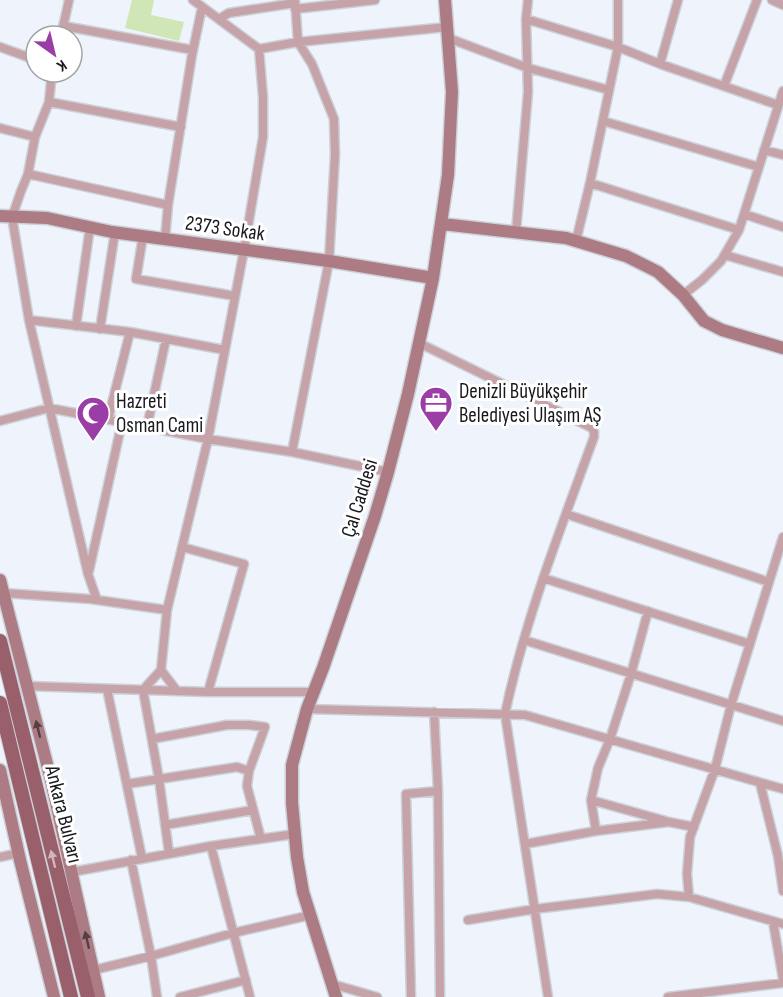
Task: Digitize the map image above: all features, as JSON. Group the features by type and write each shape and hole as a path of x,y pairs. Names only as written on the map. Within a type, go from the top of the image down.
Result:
{"main road":[{"name":"Ankara Bulvarı","path":"0,641 88,997"},
{"name":"Ankara Bulvarı","path":"0,703 71,997"}],"street":[{"path":"64,24 68,0"},
{"path":"193,0 260,49 298,42 447,33 528,68 609,90"},
{"path":"219,19 229,13 295,4 375,0"},
{"name":"Çal Caddesi","path":"336,997 303,892 292,803 292,765 307,709 315,692 388,472 408,394 433,278 448,175 452,92 445,0"},
{"path":"516,232 528,92 526,19 528,0"},
{"path":"576,241 618,47 618,0"},
{"path":"660,64 678,0"},
{"path":"724,86 758,0"},
{"path":"772,0 783,5"},
{"path":"292,452 329,261 335,155 334,119 312,64 298,42 295,4"},
{"path":"165,239 168,205 202,7"},
{"path":"526,19 618,47 778,105"},
{"path":"84,30 193,50"},
{"path":"0,48 24,56"},
{"path":"143,690 161,670 166,610 208,439 244,250 263,137 260,49"},
{"path":"51,84 49,102 35,137 28,174 4,218 88,574 97,600"},
{"path":"683,295 721,261 739,230 783,91"},
{"path":"49,102 181,128"},
{"path":"603,121 759,167"},
{"path":"0,128 35,137"},
{"path":"764,150 783,155"},
{"path":"28,174 168,205"},
{"path":"590,183 739,230"},
{"path":"744,214 783,227"},
{"name":"2373 Sokak","path":"4,218 46,218 115,232 329,261 433,278"},
{"path":"442,224 566,238 626,256 658,272 683,295 704,321 722,330 783,348"},
{"path":"76,326 90,227"},
{"path":"100,329 115,232"},
{"path":"143,236 136,279 235,296"},
{"path":"725,255 783,272"},
{"path":"29,320 130,332 225,350"},
{"path":"108,419 130,332"},
{"path":"147,427 166,339"},
{"path":"419,343 592,428 594,432 543,578 513,677 505,714 548,997"},
{"path":"0,421 49,408 208,439 292,452 388,472"},
{"path":"88,574 122,422"},
{"path":"566,514 769,582"},
{"path":"689,897 687,874 690,837 715,769 731,705 783,537"},
{"path":"182,548 244,564 208,692"},
{"path":"543,578 750,644"},
{"path":"0,580 51,780 99,997"},
{"path":"3,593 97,600 166,610"},
{"path":"596,831 591,800 598,768 631,674 648,611"},
{"path":"524,640 783,721"},
{"path":"161,670 177,691"},
{"path":"27,686 208,692 315,692"},
{"path":"107,689 142,858"},
{"path":"143,690 169,853"},
{"path":"307,709 525,715 783,789"},
{"path":"434,712 438,791 441,997"},
{"path":"152,739 227,725 266,727 249,771 247,786 261,839"},
{"path":"127,784 237,767 249,771"},
{"path":"0,772 54,997"},
{"path":"760,783 781,857 783,891"},
{"path":"411,997 406,794 438,791"},
{"path":"591,800 694,828"},
{"path":"165,825 253,810"},
{"path":"525,844 596,831 669,822"},
{"path":"72,872 169,853 295,834"},
{"path":"211,846 250,997"},
{"path":"0,857 19,853"},
{"path":"131,860 157,997"},
{"path":"468,920 657,894 689,897 783,924"},
{"path":"93,970 310,915"},
{"path":"668,997 783,981 772,922"},
{"path":"180,997 246,980"},
{"path":"332,984 377,997"}],"green space":[{"path":"132,0 154,0 151,15 184,22 179,41 125,28"}],"place":[{"name":"Denizli Büyükşehir Belediyesi Ulaşım AŞ","path":"436,432"},
{"name":"Hazreti Osman Cami","path":"93,442"}]}
